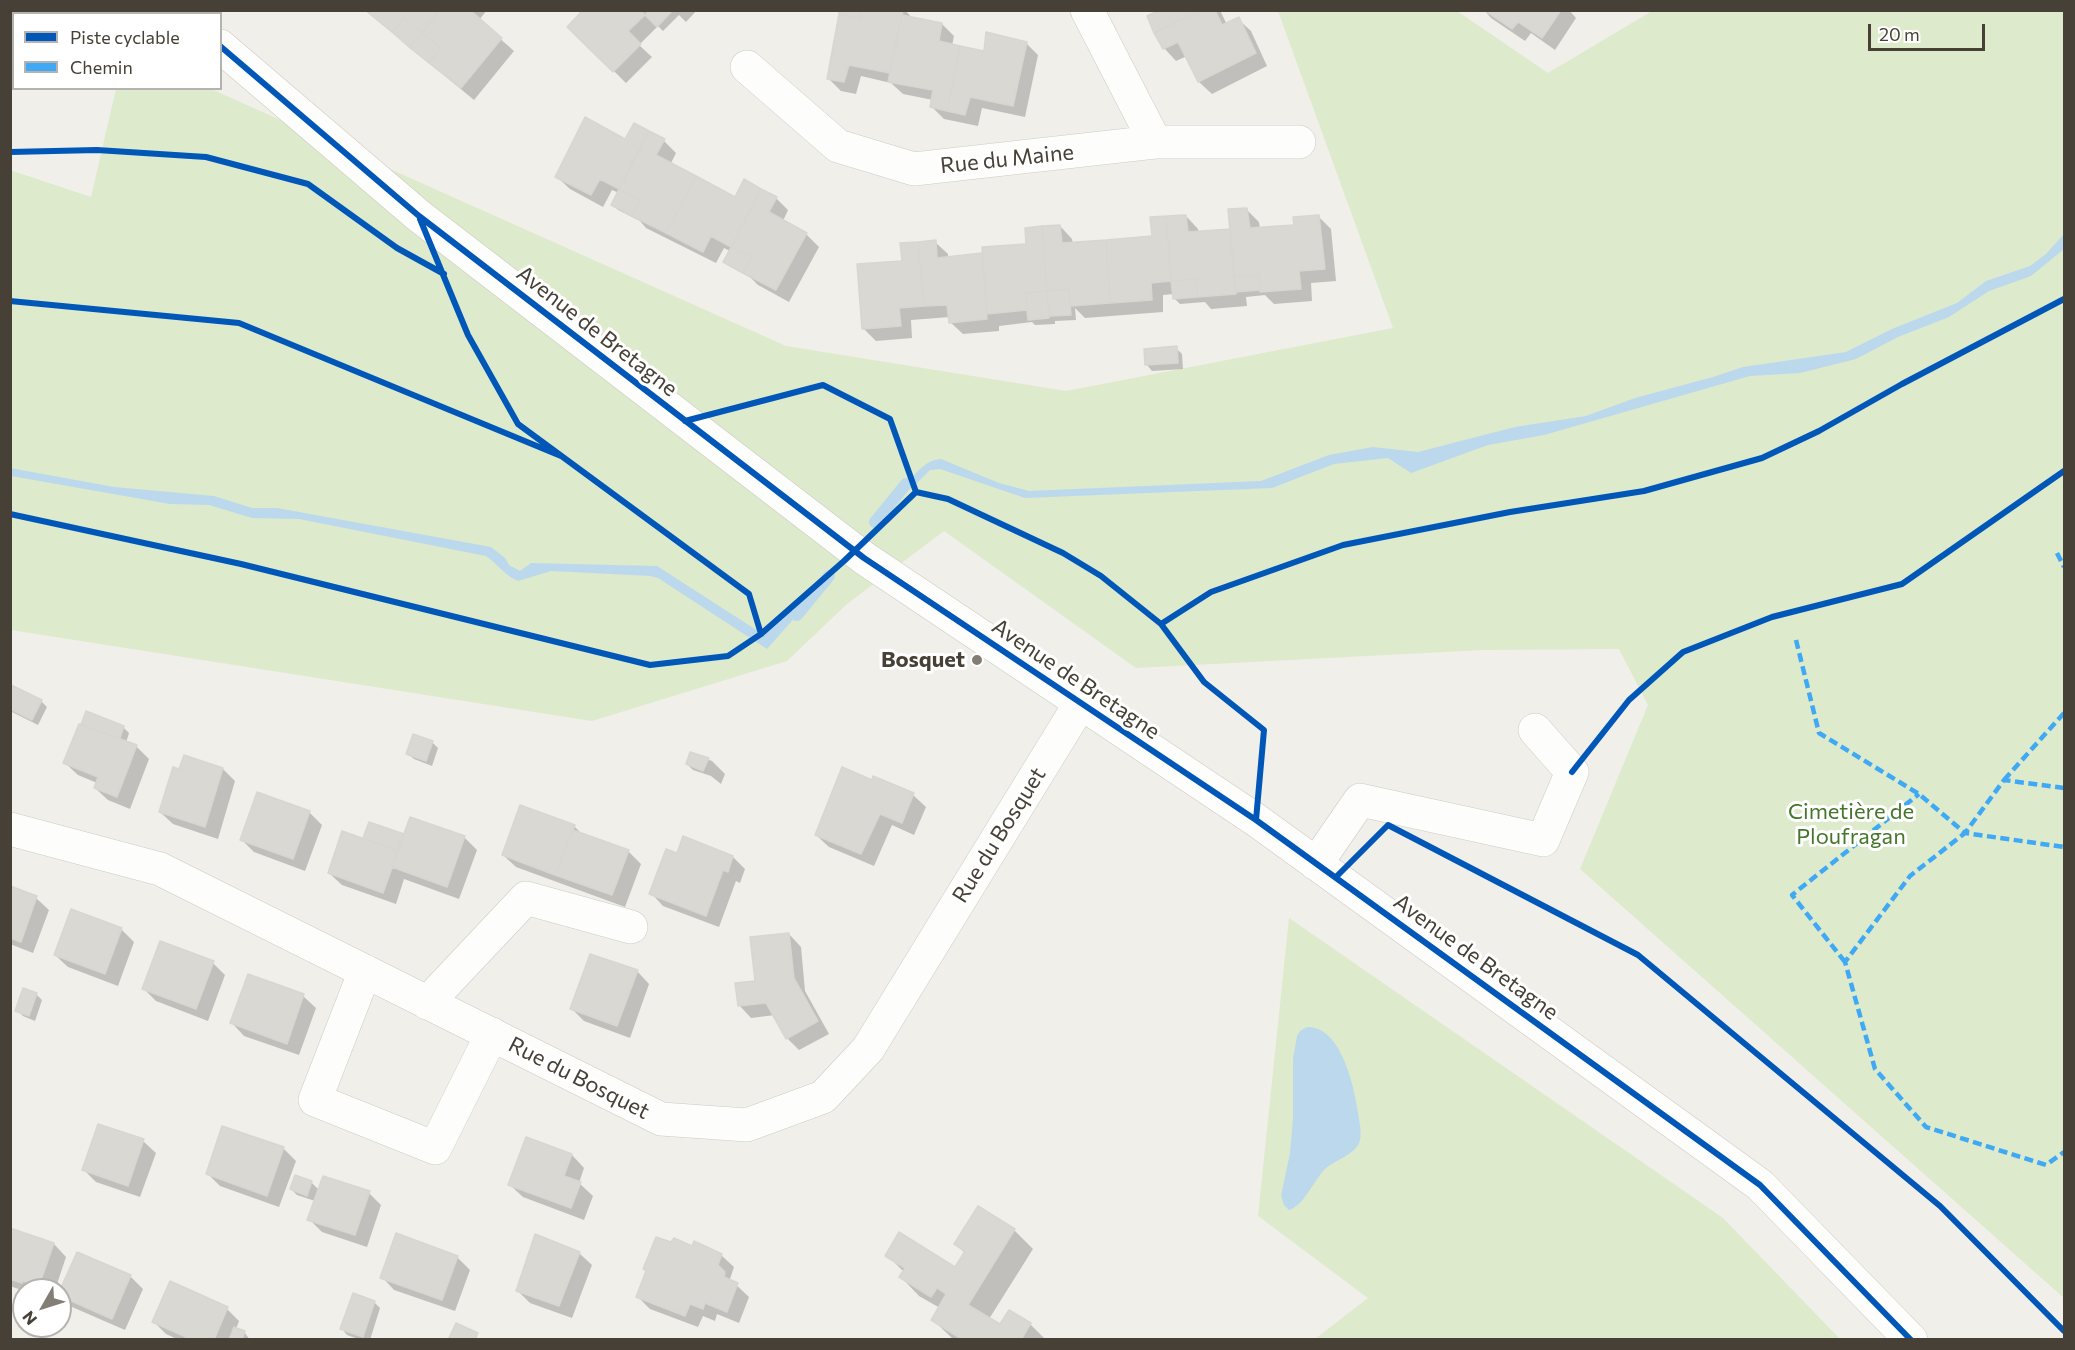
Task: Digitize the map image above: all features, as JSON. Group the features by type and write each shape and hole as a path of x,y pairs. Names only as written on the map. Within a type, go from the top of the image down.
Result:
{"street":[{"path":"1087,10 1155,142"},
{"name":"Avenue de Bretagne","path":"222,48 419,216 864,558 1256,820 1760,1185 1911,1340"},
{"name":"Rue du Maine","path":"747,67 838,146 914,169 1155,142 1299,142"},
{"name":"Rue du Bosquet","path":"10,830 160,869 661,1119 747,1125 824,1097 868,1049 1080,704"},
{"path":"1316,864 1360,800 1543,840 1572,772 1535,730"},
{"path":"427,1003 526,898 631,927"},
{"path":"365,971 315,1100 435,1148 492,1034"}],"green space":[{"name":"Cimetière de Ploufragan","path":"1278,11 1457,11 1548,73 1652,11 2064,11 2064,1298 1580,869 1648,705 1619,649 1482,650 1136,668 944,531 847,604 787,661 592,721 11,630 10,170 91,197 116,90 213,90 786,346 1066,391 1393,328"},
{"path":"1289,918 1723,1218 1840,1339 1315,1339 1368,1298 1258,1216"}],"water":[{"path":"2064,234 2064,249 2031,276 1989,291 1949,317 1898,337 1856,359 1800,373 1750,376 1544,435 1488,445 1411,473 1388,458 1334,464 1272,488 1025,498 940,469 930,470 912,488 906,484 926,464 941,459 999,483 1029,491 1261,481 1329,455 1373,447 1418,452 1515,427 1586,416 1635,398 1743,367 1846,352 1892,329 1957,303 1986,281 2030,266 2046,254"},
{"path":"10,468 114,487 214,496 252,508 277,508 491,547 505,558 509,565 520,571 531,563 657,566 761,633 790,609 797,615 767,649 658,578 650,576 551,571 518,581 486,556 299,519 252,518 209,505 170,504 11,476"},
{"path":"1307,1027 1319,1029 1329,1036 1344,1059 1356,1101 1361,1137 1355,1149 1325,1169 1299,1204 1289,1210 1284,1205 1281,1196 1290,1153 1293,1118 1293,1059 1297,1036"}],"building":[{"path":"365,10 440,10 422,33 404,18 392,32"},
{"path":"440,10 470,10 502,38 461,88 429,63 441,48 422,33"},
{"path":"583,10 640,10 645,15 628,31 641,44 613,72 567,27"},
{"path":"649,10 672,11 657,27 645,15"},
{"path":"839,10 861,10 860,19 839,14"},
{"path":"861,10 903,10 890,73 849,65 844,82 827,79 839,14 860,19"},
{"path":"1160,10 1202,10 1154,33 1147,16"},
{"path":"1202,10 1215,10 1222,25 1239,17 1256,53 1198,82 1178,42 1163,49 1154,33"},
{"path":"1484,10 1561,10 1542,38 1518,22 1512,29"},
{"path":"902,15 942,23 939,41 960,46 947,111 930,107 933,90 888,82"},
{"path":"404,18 422,33 409,47 392,32"},
{"path":"986,32 1027,42 1013,106 970,97 965,115 947,111 960,46 984,51"},
{"path":"422,33 441,48 429,63 409,47"},
{"path":"585,117 625,139 634,123 649,131 619,189 600,179 591,195 555,177"},
{"path":"649,131 665,139 656,155 696,176 666,233 632,216 640,200 619,189"},
{"path":"696,176 735,197 744,179 761,189 731,247 711,236 703,252 666,233"},
{"path":"619,189 640,200 632,216 611,205"},
{"path":"761,189 777,197 769,212 807,233 776,290 743,273 752,257 731,247"},
{"path":"1247,208 1250,228 1294,225 1293,217 1319,215 1325,269 1299,271 1301,289 1260,292 1259,275 1234,277 1228,209"},
{"path":"1186,215 1188,232 1230,229 1236,294 1197,297 1196,279 1171,281 1166,216"},
{"path":"1166,216 1171,281 1151,283 1152,300 1110,303 1106,240 1152,236 1150,217"},
{"path":"1060,225 1062,243 1106,240 1110,303 1071,306 1069,289 1047,291 1042,226"},
{"path":"1042,226 1047,291 1025,293 1027,310 987,314 982,247 1026,244 1025,228"},
{"path":"936,240 937,258 982,253 987,319 949,323 947,305 924,306 918,242"},
{"path":"918,242 924,306 899,308 901,326 862,329 857,264 902,261 900,243"},
{"path":"731,247 752,257 743,273 723,262"},
{"path":"1259,275 1260,290 1235,292 1234,277"},
{"path":"1196,279 1197,297 1173,299 1171,281"},
{"path":"1069,289 1071,315 1049,316 1047,291"},
{"path":"1047,291 1049,318 1028,320 1025,293"},
{"path":"1177,346 1178,363 1145,365 1144,349"},
{"path":"11,685 42,700 32,720 10,709"},
{"path":"86,711 124,726 120,738 81,725"},
{"path":"79,724 137,745 117,797 94,788 98,777 63,763"},
{"path":"413,734 433,741 426,761 406,754"},
{"path":"690,752 709,758 703,771 686,764"},
{"path":"184,755 223,768 205,827 159,812 173,767 179,769"},
{"path":"842,767 872,780 873,776 914,793 902,823 880,814 861,854 815,835"},
{"path":"257,792 310,811 293,859 240,840"},
{"path":"520,805 575,825 555,875 502,855"},
{"path":"410,817 465,836 447,887 392,867"},
{"path":"369,822 404,834 398,851 363,838"},
{"path":"573,830 629,850 612,895 555,875"},
{"path":"342,831 398,851 383,893 328,873"},
{"path":"683,836 733,856 728,872 723,870 706,916 649,894 666,849 677,853"},
{"path":"10,886 37,896 21,942 10,938"},
{"path":"71,909 122,928 105,974 54,955"},
{"path":"789,933 794,978 818,1021 786,1039 766,1003 738,1006 735,983 755,981 750,937"},
{"path":"160,941 214,961 196,1009 142,989"},
{"path":"590,954 638,970 617,1026 570,1009"},
{"path":"248,974 304,994 287,1044 230,1023"},
{"path":"23,988 37,993 29,1016 15,1011"},
{"path":"98,1124 144,1139 128,1186 82,1170"},
{"path":"222,1126 284,1147 267,1196 206,1174"},
{"path":"526,1137 572,1154 564,1176 581,1182 571,1208 508,1185"},
{"path":"295,1175 312,1181 307,1196 290,1189"},
{"path":"323,1176 370,1191 355,1235 307,1220"},
{"path":"978,1206 1015,1229 968,1305 1000,1324 1009,1310 1031,1323 1021,1340 963,1340 931,1320 946,1294 937,1288 931,1297 899,1277 905,1268 885,1256 899,1232 955,1267 965,1251 954,1244"},
{"path":"10,1228 54,1243 42,1278 10,1279"},
{"path":"396,1233 458,1256 442,1300 380,1278"},
{"path":"535,1234 580,1252 559,1306 516,1291"},
{"path":"656,1237 671,1242 674,1238 692,1246 694,1241 722,1254 718,1265 725,1272 724,1277 738,1283 727,1312 705,1303 703,1309 690,1304 685,1316 636,1297 646,1271 643,1269"},
{"path":"77,1252 131,1275 112,1319 72,1301 72,1278 65,1278"},
{"path":"170,1281 228,1307 214,1340 184,1340 186,1337 152,1322"},
{"path":"353,1293 375,1301 363,1337 340,1329"},
{"path":"456,1323 478,1333 475,1340 448,1340"},
{"path":"234,1327 245,1331 242,1340 229,1340"}],"waterway":[{"path":"875,522 906,484"},
{"path":"797,615 829,576"}],"marked path":[{"path":"2057,553 2064,567"},
{"path":"1796,640 1819,733 1919,794 1965,833 1910,876 1845,962 1875,1069 1926,1127 2046,1165 2064,1152"},
{"path":"2004,780 2064,713"},
{"path":"2064,788 2004,780 1965,833 2064,847"},
{"path":"1845,962 1792,895 1919,794"}],"cycle path":[{"path":"222,48 419,216 864,558 1256,820 1760,1185 1911,1340"},
{"path":"10,152 97,150 206,157 308,184 397,248 444,274"},
{"path":"420,219 468,335 518,424 749,594 761,634"},
{"path":"916,492 948,499 1063,553 1101,576 1161,624 1211,592 1343,545 1510,512 1644,491 1762,458 1819,431 1902,384 2064,299"},
{"path":"10,301 239,323 561,456"},
{"path":"685,421 823,385 890,419 916,492"},
{"path":"1572,772 1629,700 1683,652 1772,617 1902,584 2064,471"},
{"path":"10,514 241,564 650,665 728,656 761,634 844,561 916,492"},
{"path":"1161,624 1204,682 1264,730 1256,820"},
{"path":"1336,877 1388,825 1638,955 1940,1206 2064,1331"}],"place":[{"name":"Bosquet","path":"977,660"}]}
